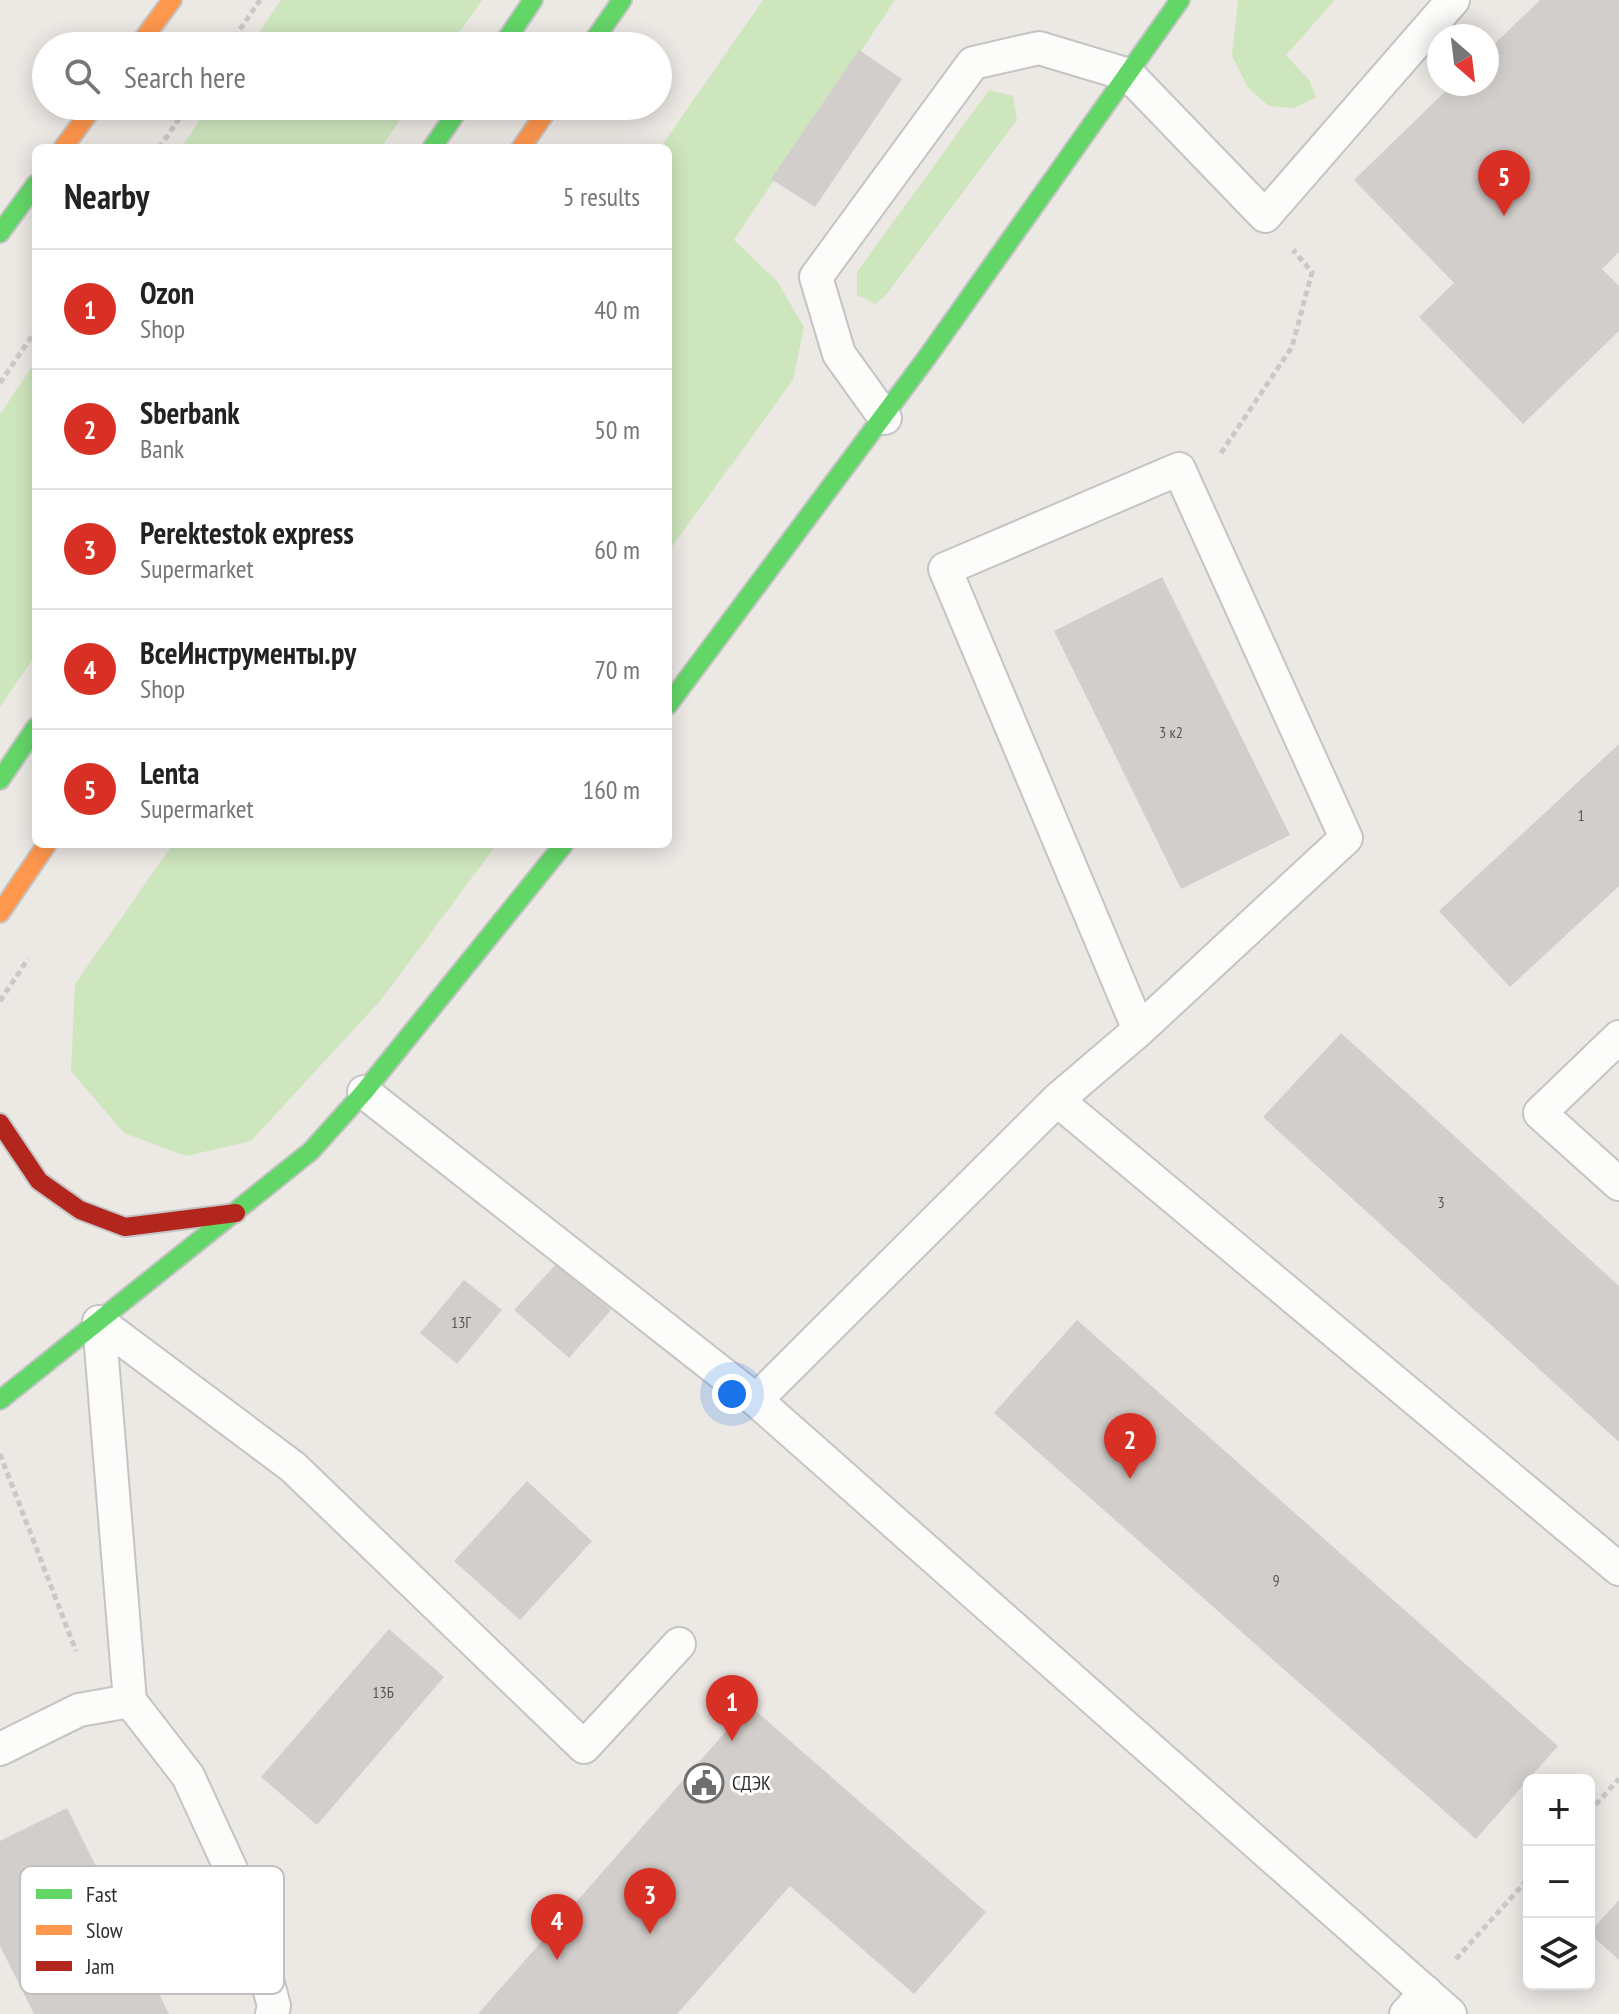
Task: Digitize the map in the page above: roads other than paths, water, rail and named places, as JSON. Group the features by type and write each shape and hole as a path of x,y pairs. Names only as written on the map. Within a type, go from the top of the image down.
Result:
{"street":[{"path":"148,32 172,0"},
{"path":"511,32 533,0"},
{"path":"600,32 622,0"},
{"path":"672,700 885,418 1180,0"},
{"path":"66,144 84,120"},
{"path":"435,144 451,120"},
{"path":"524,144 540,120"},
{"path":"0,233 32,189"},
{"path":"0,780 32,733"},
{"path":"0,913 44,848"},
{"path":"0,1400 311,1151 364,1092 561,848"},
{"path":"0,1123 39,1181 80,1210 125,1227 238,1212"}],"lane":[{"path":"885,418 839,354 816,277 973,63 1039,48 1129,75 1265,216 1453,0"},
{"path":"756,1400 1057,1100 1139,1030 1346,838 1179,469 945,569 1139,1030"},
{"path":"1619,1037 1540,1113 1619,1184"},
{"path":"364,1092 756,1400 1416,2003 1450,2014"},
{"path":"1057,1100 1619,1569"},
{"path":"99,1322 293,1467 584,1747 679,1644"},
{"path":"99,1322 130,1701 188,1776 229,1866"},
{"path":"0,1749 79,1710 130,1701"},
{"path":"271,1994 274,2006 272,2014"}],"place":[{"name":"Lenta","path":"1504,216"},
{"name":"Sberbank","path":"1130,1479"},
{"name":"Ozon","path":"732,1741"},
{"name":"СДЭК","path":"704,1783"},
{"name":"Perektestok express","path":"650,1934"},
{"name":"ВсеИнструменты.ру","path":"557,1960"}]}
